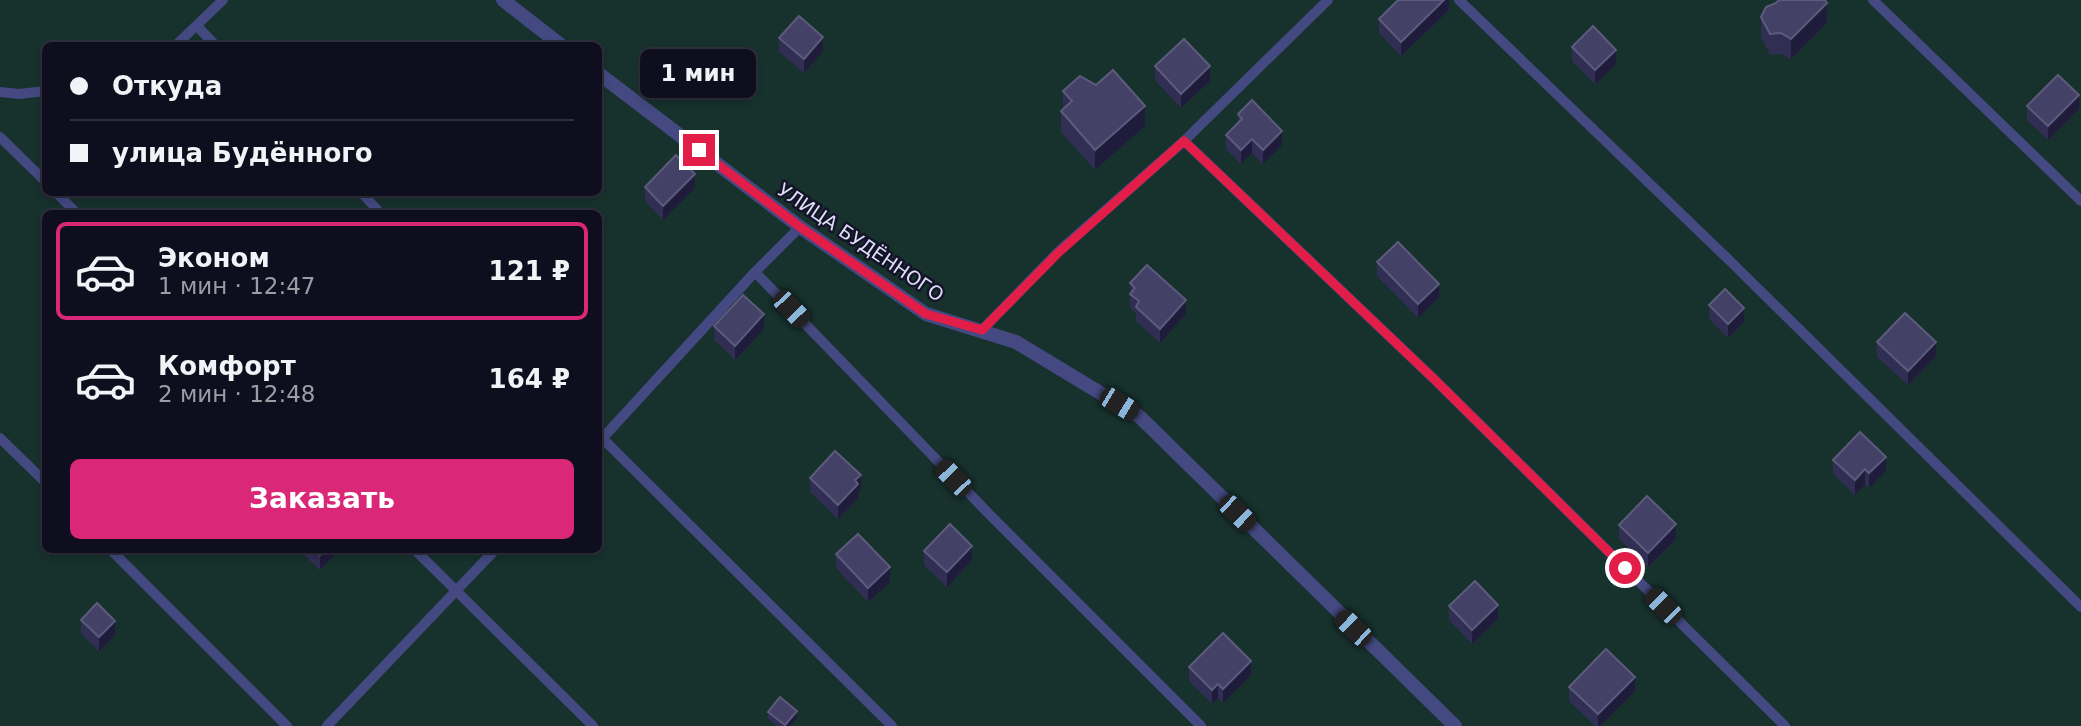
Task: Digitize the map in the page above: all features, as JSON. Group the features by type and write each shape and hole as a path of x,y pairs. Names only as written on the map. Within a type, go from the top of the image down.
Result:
{"street":[{"path":"503,0 557,42"},
{"name":"УЛИЦА БУДЁННОГО","path":"602,76 800,227 926,314 1016,342 1140,417 1455,726"}],"lane":[{"path":"179,42 223,0"},
{"path":"982,330 1058,253 1184,141 1328,0"},
{"path":"1459,0 1729,260 2081,607"},
{"path":"1873,0 2081,201"},
{"path":"197,26 212,42"},
{"path":"0,92 19,94 42,91"},
{"path":"0,137 42,178"},
{"path":"1184,141 1434,379 1785,726"},
{"path":"60,196 73,210"},
{"path":"365,196 377,210"},
{"path":"602,436 800,227"},
{"path":"755,272 989,515 1202,726"},
{"path":"0,438 42,479"},
{"path":"602,440 892,726"},
{"path":"114,553 288,726"},
{"path":"418,553 593,726"},
{"path":"327,726 492,553"}],"green space":[{"path":"0,0 2081,0 2081,726 0,726"}],"building":[{"path":"1398,0 1444,0 1401,42 1379,19"},
{"path":"1779,0 1825,0 1827,3 1791,39 1781,33 1770,34 1761,17 1766,7"},
{"path":"799,16 823,37 804,59 779,38"},
{"path":"1593,26 1616,50 1595,70 1572,47"},
{"path":"1184,39 1210,66 1181,94 1155,66"},
{"path":"1113,70 1145,106 1095,150 1061,111 1072,101 1063,91 1080,76 1096,85"},
{"path":"2058,75 2079,95 2048,126 2027,106"},
{"path":"1252,100 1282,131 1263,150 1252,139 1241,150 1226,135 1242,119 1238,114"},
{"path":"676,155 695,174 663,206 645,187"},
{"path":"1398,242 1439,284 1418,304 1377,262"},
{"path":"1147,265 1186,300 1160,329 1136,307 1139,301 1130,294 1135,288 1130,283"},
{"path":"1725,289 1744,308 1728,324 1709,305"},
{"path":"743,295 764,314 735,346 714,326"},
{"path":"1905,313 1936,342 1908,371 1877,342"},
{"path":"1860,432 1886,457 1869,473 1865,469 1855,480 1833,460"},
{"path":"835,451 861,475 855,480 858,484 838,505 810,478"},
{"path":"1647,496 1676,524 1648,553 1619,525"},
{"path":"950,524 972,546 947,572 924,551"},
{"path":"858,534 890,567 868,588 836,554"},
{"path":"1475,581 1498,605 1472,630 1449,606"},
{"path":"97,603 115,621 99,637 81,620"},
{"path":"1223,633 1251,661 1223,689 1218,684 1212,690 1189,667"},
{"path":"1606,649 1635,677 1598,714 1569,687"},
{"path":"780,697 797,711 785,725 768,712"}],"route":[{"path":"699,150 800,227 926,314 982,330 1058,253 1184,141 1434,379 1625,568"}]}
